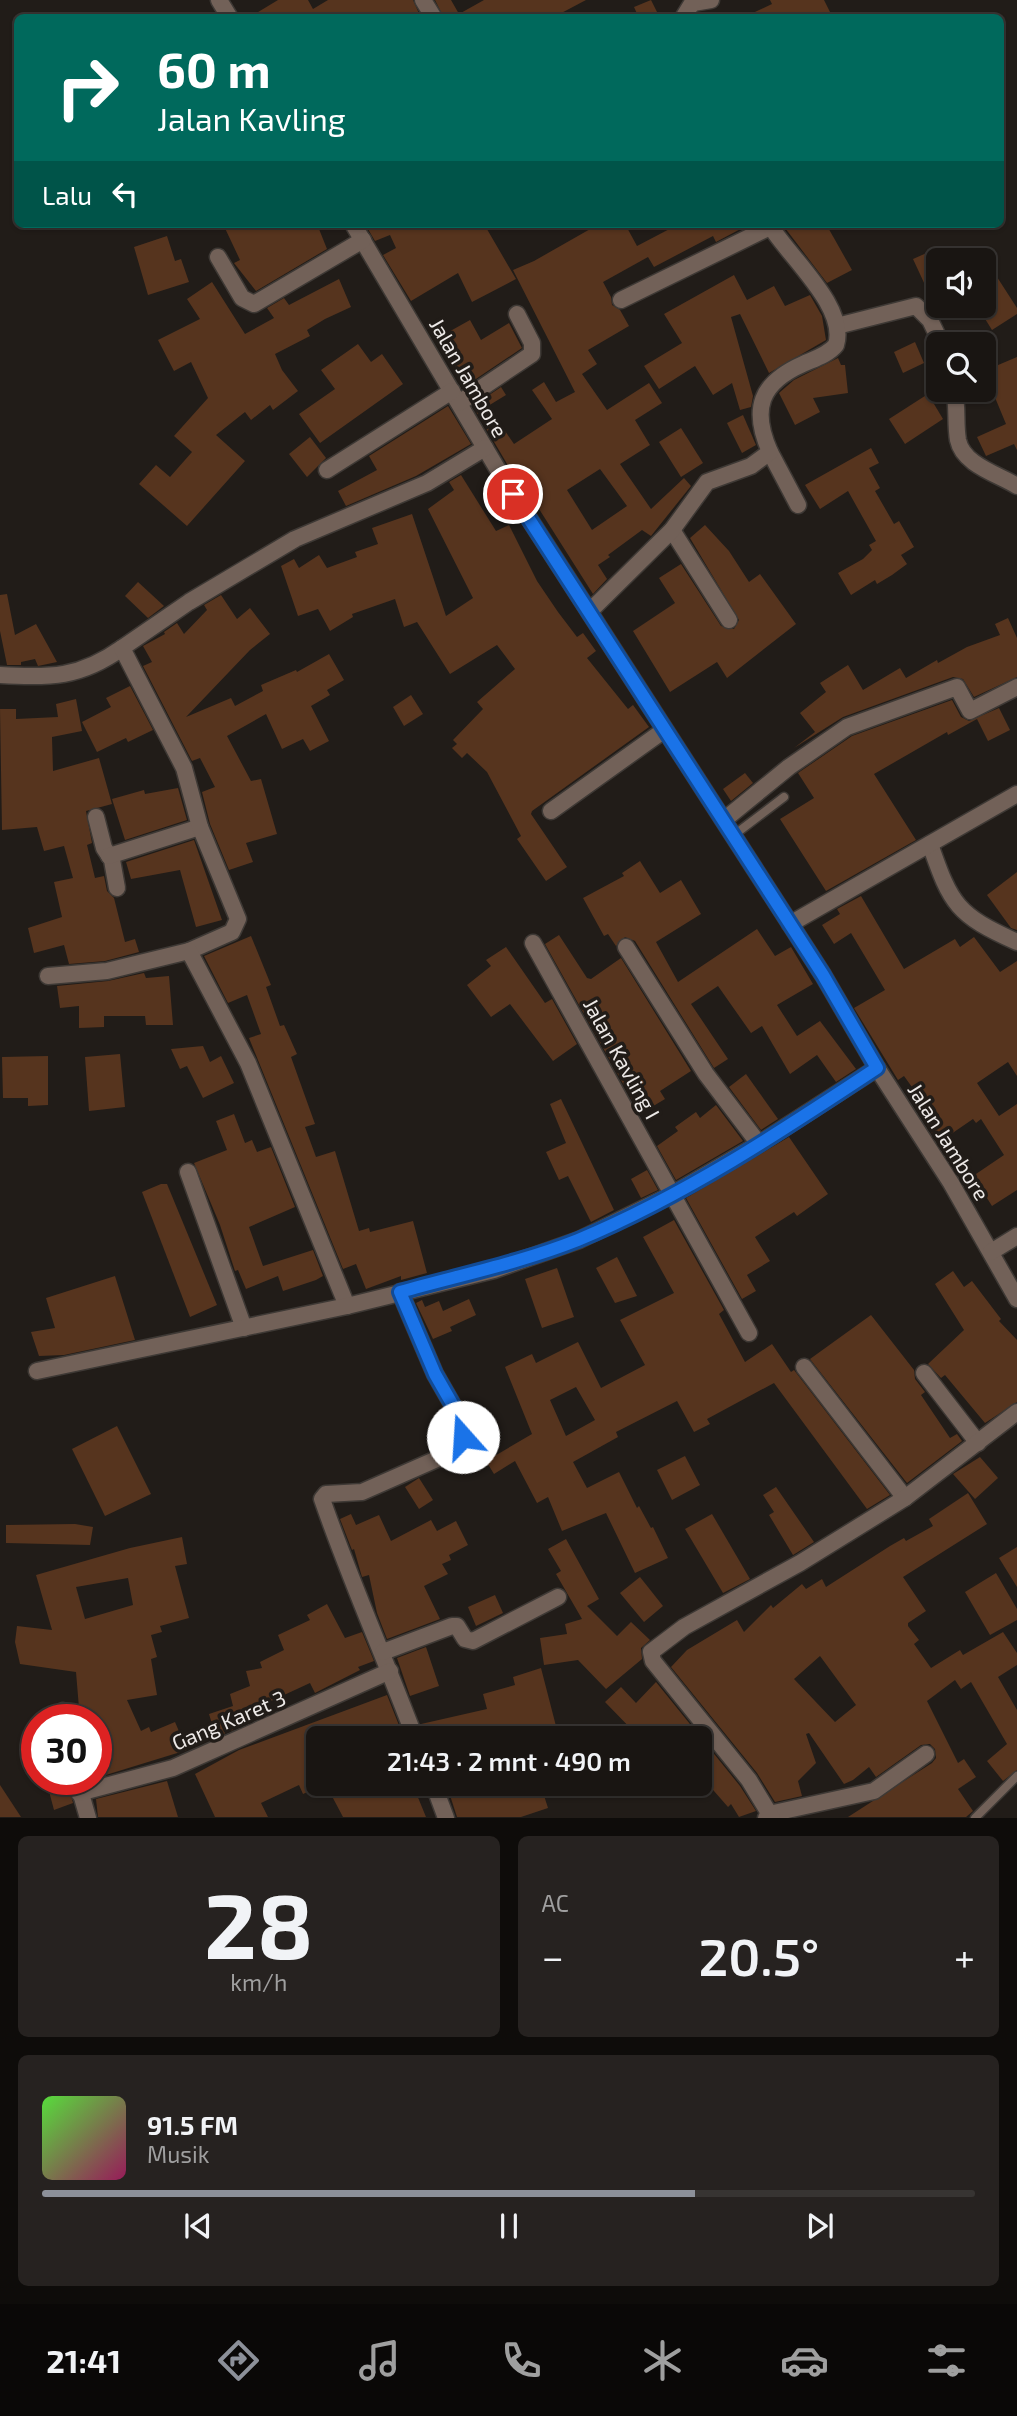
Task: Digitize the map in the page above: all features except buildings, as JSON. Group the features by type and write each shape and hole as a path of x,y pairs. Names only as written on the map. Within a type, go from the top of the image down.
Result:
{"street":[{"path":"694,2 711,0"},
{"name":"Jalan Jambore","path":"356,228 485,448 663,731 734,835 790,924 1017,1299"},
{"path":"621,300 764,228"},
{"path":"772,228 821,293 837,326 838,340 834,348 794,368 765,391 760,410 762,431 798,505"},
{"path":"218,257 242,298 254,304 363,240"},
{"path":"837,326 916,306 930,320 936,332"},
{"path":"327,470 532,354 531,343 517,314"},
{"path":"957,402 958,443 973,464 1017,486"},
{"path":"0,675 48,677 100,664 189,602 295,539 427,483 485,448"},
{"path":"590,611 671,530 707,482 751,466 771,452"},
{"path":"671,530 729,620"},
{"path":"48,976 107,971 189,951 232,932 239,919 200,827 184,768 122,648"},
{"path":"724,820 789,767 847,727 957,687 963,692 966,709 970,711 1017,687"},
{"path":"551,811 663,731"},
{"path":"790,924 1017,794"},
{"path":"96,817 117,888"},
{"path":"109,856 200,827"},
{"path":"930,844 952,900 960,911 986,928 1017,942"},
{"name":"Jalan Kavling I","path":"533,943 749,1333"},
{"path":"626,947 706,1074 760,1144"},
{"path":"189,951 247,1063 347,1306"},
{"path":"37,1370 266,1324 494,1270 555,1248 673,1194 760,1144 877,1068"},
{"path":"188,1172 244,1328"},
{"path":"991,1252 1017,1236"},
{"path":"400,1292 435,1374 455,1409 463,1437 455,1451 362,1492 326,1494 322,1499 348,1575 383,1652 411,1726"},
{"path":"804,1367 905,1498"},
{"path":"924,1373 978,1443"},
{"path":"926,1754 874,1790 769,1816 749,1780 653,1661 651,1652 684,1627 800,1563 905,1498 1017,1412"},
{"path":"383,1652 452,1626 457,1626 468,1642 473,1641 558,1597"},
{"name":"Gang Karet 3","path":"112,1780 173,1768 390,1671"},
{"path":"81,1795 88,1818"},
{"path":"437,1796 446,1818"}],"lane":[{"path":"734,835 784,797"},
{"path":"975,1818 1017,1776"}],"route":[{"path":"463,1437 455,1409 435,1374 400,1292 494,1270 579,1240 695,1182 760,1144 877,1068 823,975 724,820 663,731 590,611 513,494"}]}
